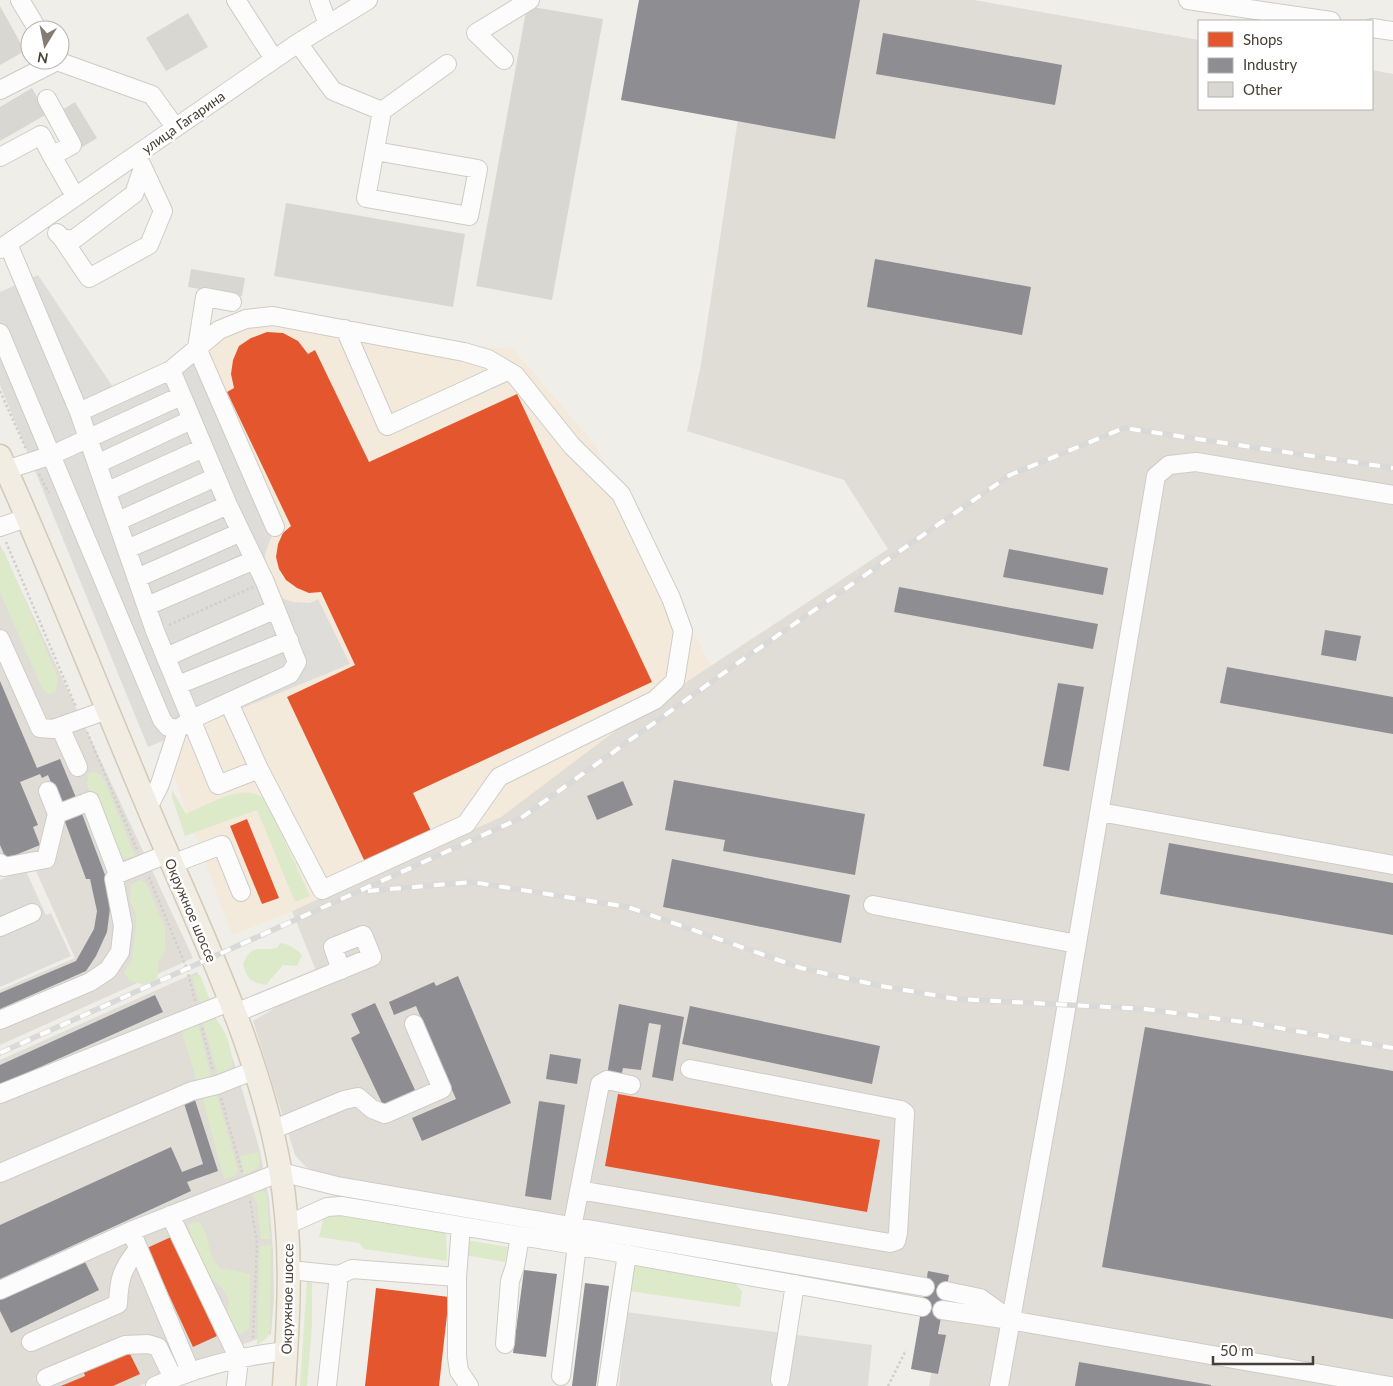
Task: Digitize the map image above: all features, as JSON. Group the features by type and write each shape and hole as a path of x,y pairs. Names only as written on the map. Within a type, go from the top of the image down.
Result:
{"main road":[{"name":"Окружное шоссе","path":"3,463 148,808 255,1070 272,1130 281,1172 287,1225 290,1270 284,1386"}],"street":[{"path":"20,0 32,20"},
{"path":"236,0 274,59"},
{"path":"319,0 328,24"},
{"name":"улица Гагарина","path":"4,246 75,196 139,161 175,127 298,43 368,0"},
{"path":"504,60 476,34 530,0"},
{"path":"1188,0 1232,3 1326,20"},
{"path":"1373,28 1393,31"},
{"path":"298,43 333,91 382,111"},
{"path":"375,150 478,169 469,216 366,198 382,111 447,64"},
{"path":"70,65 152,95 175,127"},
{"path":"0,90 38,70"},
{"path":"47,100 72,144 52,156"},
{"path":"0,157 41,135 75,196"},
{"path":"62,238 73,240 134,194 139,161"},
{"path":"42,220 62,238 90,278 149,245 162,211 139,161"},
{"path":"4,246 89,437 155,631 218,785 259,769"},
{"path":"232,302 205,297 197,348 275,527"},
{"path":"79,412 171,370 219,330 246,318 273,316 464,352 488,359 515,375 572,446 620,494 671,598 683,631 674,681 655,700 499,777 466,824 322,890 259,769 229,703"},
{"path":"345,329 387,426 507,371"},
{"path":"0,333 162,720 168,727 178,730"},
{"path":"148,808 160,784 178,730 192,719 294,671 297,662 265,582 228,505 171,370"},
{"path":"3,463 32,461 52,455 182,396"},
{"path":"99,463 192,420"},
{"path":"108,491 204,448"},
{"path":"999,1386 1100,812 1156,476 1169,465 1196,462 1393,495"},
{"path":"118,521 216,477"},
{"path":"127,549 228,505"},
{"path":"2,532 26,518"},
{"path":"137,578 241,532"},
{"path":"147,606 254,560"},
{"path":"166,657 276,609"},
{"path":"0,639 40,728 53,729 107,710"},
{"path":"178,685 289,640"},
{"path":"60,727 78,768"},
{"path":"0,863 4,867 46,859 57,814 48,791"},
{"path":"57,814 90,801 118,874"},
{"path":"1100,812 1393,865"},
{"path":"0,1020 90,982 108,970 120,952 123,926 114,886 114,879 118,874 143,864 222,845 241,892"},
{"path":"873,905 1077,944"},
{"path":"0,927 32,913"},
{"path":"0,1094 198,1013 231,1008 341,970"},
{"path":"272,1130 344,1100 358,1097 372,1109 386,1114 442,1089 414,1024"},
{"path":"579,1190 890,1243 896,1241 904,1113 901,1110 690,1069"},
{"path":"0,1173 192,1091 217,1085 255,1070"},
{"path":"561,1376 573,1244 572,1226 600,1084 606,1080 631,1085"},
{"path":"0,1290 131,1231 245,1184 281,1172 337,1186 925,1287"},
{"path":"287,1225 327,1207 341,1206 573,1244 922,1306"},
{"path":"170,1215 246,1357 236,1386"},
{"path":"462,1226 457,1277 457,1357 459,1371 469,1386"},
{"path":"131,1231 190,1371"},
{"path":"505,1344 510,1281 515,1266 520,1236"},
{"path":"31,1342 118,1304 119,1282 125,1266 138,1249"},
{"path":"607,1386 627,1254"},
{"path":"290,1270 339,1275 352,1269 457,1277"},
{"path":"326,1386 339,1275"},
{"path":"780,1380 795,1284"},
{"path":"946,1291 980,1298 1010,1320"},
{"path":"942,1310 1010,1320 1390,1386"},
{"path":"46,1378 126,1345 137,1343 158,1347 172,1378"},
{"path":"155,1386 190,1371 246,1357 287,1351"}],"path":[{"path":"0,391 32,461 53,500"},
{"path":"2,532 187,969 245,1184 257,1243 246,1357"},
{"path":"155,631 265,582"},
{"path":"888,1386 906,1350"}],"shaded area":[{"path":"756,0 974,0 1198,40 1198,110 1373,110 1373,70 1393,74 1393,1386 929,1386 948,1283 318,1174 305,1166 295,1155 253,1021 320,981 292,911 501,817 635,716 888,549 844,480 687,431 701,364"},
{"path":"38,275 119,396 204,356 278,520 265,554 266,571 278,597 293,602 310,603 318,599 350,664 148,747 0,385 0,292"},
{"path":"243,325 513,349 596,446 711,666 501,817 292,911 232,935 44,423 96,385 129,381"},
{"path":"0,545 193,958 0,1045 0,990 75,958 31,860 0,873"},
{"path":"25,869 46,915 51,913 71,956 0,987 0,880"},
{"path":"197,972 233,1059 260,1151 269,1200 273,1249 274,1298 271,1334 185,1366 139,1386 0,1386 0,1060"},
{"path":"626,1312 872,1345 868,1386 619,1386"}],"green space":[{"path":"0,550 4,551 56,673 58,679 55,693 48,694 42,688 0,592"},
{"path":"89,773 100,774 105,782 135,856 123,858 111,850 87,783"},
{"path":"172,790 186,814 216,800 238,793 248,792 258,795 266,801 310,896 295,902 257,810 185,836 172,797"},
{"path":"139,880 146,883 165,928 165,951 159,962 157,979 144,985 129,980 124,972 132,960 136,926 136,913 130,901 131,885"},
{"path":"280,943 292,947 302,955 297,966 283,965 266,985 256,983 250,979 243,964 246,957 253,950 277,948"},
{"path":"200,975 211,1002 201,1007 192,977"},
{"path":"210,1017 224,1031 232,1054 232,1068 219,1078 202,1019"},
{"path":"197,1020 212,1080 198,1085 180,1024"},
{"path":"216,1091 238,1171 235,1176 224,1179 203,1100 205,1095"},
{"path":"257,1153 259,1155 259,1167 244,1175 240,1156"},
{"path":"258,1189 265,1192 267,1198 270,1239 261,1239 257,1203 250,1192"},
{"path":"332,1212 446,1231 447,1261 364,1249 359,1243 319,1237 324,1216"},
{"path":"193,1222 199,1222 203,1227 213,1258 220,1268 250,1274 249,1328 241,1334 228,1332 227,1315 229,1300 223,1289 207,1275 192,1241 189,1225"},
{"path":"466,1240 508,1247 505,1262 464,1255"},
{"path":"271,1245 270,1330 267,1338 257,1345 260,1246"},
{"path":"634,1264 732,1280 742,1291 740,1307 629,1291"},
{"path":"307,1280 312,1281 312,1327 307,1386 300,1386"}],"building: Shops":[{"path":"267,332 283,333 298,341 308,354 315,350 369,462 517,394 652,682 413,793 431,831 365,862 287,697 355,665 321,592 309,593 297,588 286,580 279,569 276,557 278,544 283,533 291,526 227,392 234,388 231,374 233,360 239,346 251,338"},
{"path":"247,819 279,898 262,904 230,826"},
{"path":"618,1094 880,1140 867,1212 605,1166"},
{"path":"171,1237 217,1336 193,1347 147,1248"},
{"path":"376,1288 449,1297 439,1386 365,1386"},
{"path":"128,1350 140,1374 113,1386 61,1386 85,1376 83,1370"}],"building: Industry":[{"path":"639,0 860,0 835,139 621,100"},
{"path":"883,33 1062,65 1055,105 876,74"},
{"path":"875,259 1031,287 1022,335 867,307"},
{"path":"1009,549 1108,568 1103,595 1003,577"},
{"path":"899,587 1098,624 1093,649 894,612"},
{"path":"1325,630 1361,636 1356,661 1321,655"},
{"path":"1227,667 1393,697 1393,734 1220,703"},
{"path":"0,681 37,768 60,759 77,800 61,807 48,775 42,778 40,774 20,782 38,825 33,827 40,845 6,859 0,845"},
{"path":"1058,683 1084,687 1069,771 1043,766"},
{"path":"674,780 865,814 855,875 723,851 725,840 665,830"},
{"path":"623,781 633,805 597,820 587,796"},
{"path":"81,811 105,875 110,908 107,932 96,956 86,971 0,1009 0,993 76,961 94,929 97,911 90,879 86,879 64,819"},
{"path":"1169,843 1393,883 1393,935 1160,894"},
{"path":"672,859 850,895 841,943 663,907"},
{"path":"458,976 511,1103 422,1141 412,1118 456,1099 416,1006 394,1015 389,1002 434,982 436,986"},
{"path":"155,995 163,1012 0,1085 0,1065"},
{"path":"375,1003 415,1090 383,1105 351,1038 360,1033 351,1014"},
{"path":"619,1004 684,1017 673,1081 652,1077 661,1025 649,1023 641,1070 623,1068 621,1077 607,1075"},
{"path":"690,1006 880,1046 872,1084 682,1044"},
{"path":"1145,1027 1393,1071 1393,1319 1102,1267"},
{"path":"550,1054 581,1059 577,1084 546,1079"},
{"path":"194,1097 218,1171 187,1182 191,1191 0,1279 0,1225 171,1147 182,1172 203,1164 183,1100"},
{"path":"539,1101 565,1105 551,1200 525,1196"},
{"path":"83,1258 99,1290 11,1333 0,1311 0,1299"},
{"path":"524,1270 557,1274 546,1357 513,1353"},
{"path":"928,1271 949,1275 938,1334 946,1335 938,1374 911,1369"},
{"path":"585,1283 609,1286 596,1386 572,1386"},
{"path":"1079,1362 1211,1385 1211,1386 1075,1386"}],"building: Other":[{"path":"0,6 20,42 20,54 0,65"},
{"path":"527,6 603,19 552,300 476,286"},
{"path":"188,13 208,47 166,71 146,38"},
{"path":"32,88 47,114 0,141 0,107"},
{"path":"75,102 97,138 81,148 59,112"},
{"path":"286,203 465,234 453,307 274,276"},
{"path":"191,269 245,278 242,296 188,287"}],"railway":[{"path":"0,1053 521,818 735,665 1010,475 1124,428 1393,468"},
{"path":"368,891 472,882 628,907 801,968 881,986 957,999 1145,1009 1251,1023 1393,1048"}]}
